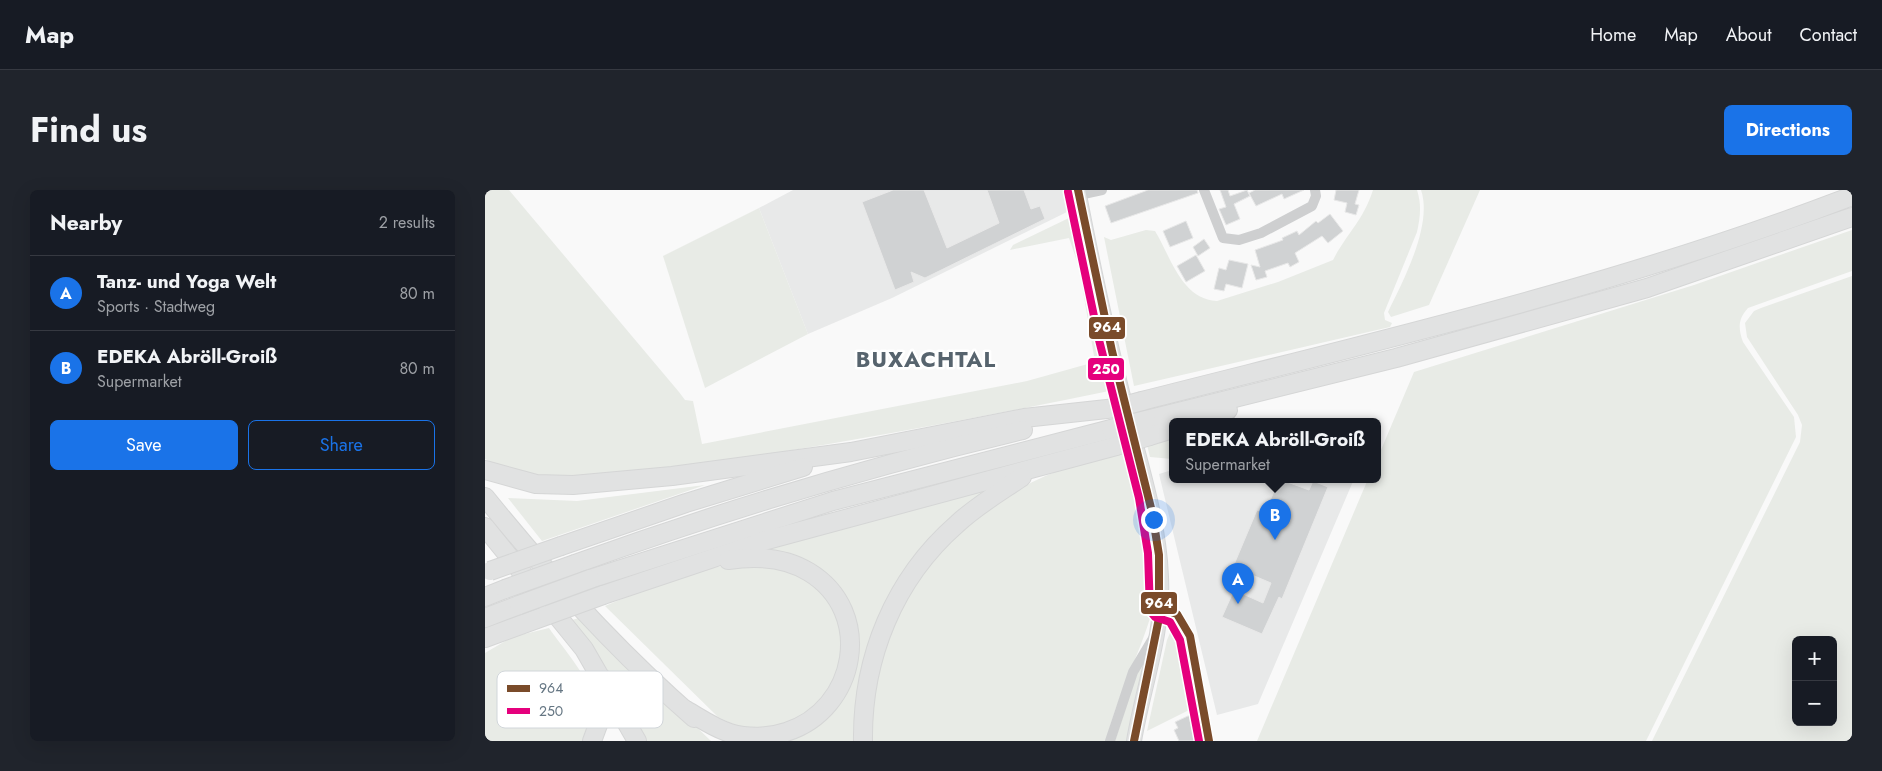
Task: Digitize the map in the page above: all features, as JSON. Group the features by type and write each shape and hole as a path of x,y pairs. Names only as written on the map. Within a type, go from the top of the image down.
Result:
{"highway":[{"path":"485,596 696,521 830,481 1011,432 1115,408 1453,322 1685,254 1852,196"},
{"path":"1182,418 1303,382 1444,346 1663,283 1852,217"},
{"path":"1203,418 1303,382"},
{"path":"485,470 536,484 573,485 673,476 851,452 1024,418 1115,408"},
{"path":"485,618 590,579 833,501 1113,437 1169,422"},
{"path":"1148,428 1169,429"},
{"path":"485,638 603,595 767,540 1034,469 1113,437"},
{"path":"487,572 686,503 851,452"},
{"path":"863,741 865,704 872,661 887,618 906,584 936,544 958,522 1034,469"},
{"path":"485,497 590,616 646,671"},
{"path":"485,527 566,624 598,671"},
{"path":"673,571 719,561 756,558 776,559 797,566 820,579 836,597 847,623 851,650 843,684 823,711 805,724 780,734 766,737 730,733 686,710"},
{"path":"485,647 505,630"},
{"path":"663,687 721,741"},
{"path":"593,741 597,728"},
{"path":"630,728 637,741"}],"street":[{"path":"1102,190 1079,193 1116,370 1155,526 1161,578 1157,632 1134,741"},
{"path":"1204,190 1223,238 1239,240 1261,233 1312,206 1317,196 1315,190"},
{"path":"1160,608 1177,614 1190,636 1209,741"},
{"path":"1110,741 1133,672 1157,632"}],"shaded area":[{"path":"485,190 509,190 685,400 693,401 702,444 1027,381 1095,362 1079,267 1069,238 1010,250 1013,245 1071,217 1076,220 1106,371 1114,390 886,434 672,468 594,476 542,476 513,470 485,459"},
{"path":"793,190 1073,190 1074,195 1072,206 1067,212 892,298 808,334 759,208"},
{"path":"1373,190 1417,190 1420,201 1420,217 1417,232 1384,313 1385,320 1392,323 1390,327 1134,386 1104,237 1111,240 1146,230 1155,231 1172,264 1186,285 1194,293 1217,301 1278,282 1333,260 1360,219"},
{"path":"1421,190 1480,190 1429,305 1391,317 1388,312 1408,269 1420,236 1424,204"},
{"path":"759,208 808,334 705,388 663,256"},
{"path":"1852,230 1852,271 1748,308 1741,320 1740,332 1743,342 1794,417 1796,437 1646,741 1257,741 1366,483 1381,483 1381,450 1414,372 1694,285"},
{"path":"1852,276 1852,741 1652,741 1800,442 1802,425 1798,415 1747,337 1745,323 1754,311"},
{"path":"1169,439 1169,459 1150,457 1147,445"},
{"path":"1129,447 1145,507 1153,552 1155,594 1147,628 1116,708 1106,741 870,741 872,702 879,664 892,628 909,594 931,563 956,535 986,510 1019,489 1059,471"},
{"path":"1169,471 1169,483 1352,483 1258,704 1217,715 1159,474"},
{"path":"997,484 904,576 857,741 781,741 817,727 838,704 851,612 766,548"},
{"path":"705,485 542,541 508,498 577,501"},
{"path":"766,564 803,575 831,601 844,638 839,676 820,706 777,729 742,729 718,717 605,606 663,582 708,569 728,565"},
{"path":"582,617 638,671 608,671 572,620"},
{"path":"1176,619 1185,634 1199,705 1147,731 1167,640"},
{"path":"549,628 580,671 497,671 497,728 589,728 585,741 485,741 485,653 512,637"},
{"path":"1145,656 1127,741 1115,741 1133,684"},
{"path":"663,695 711,741 645,741 638,728 663,728"}],"building":[{"path":"893,190 924,190 947,248 999,223 987,190 1024,190 1031,209 1040,206 1045,219 925,278 911,272 914,282 895,290 862,202"},
{"path":"1148,190 1197,190 1198,193 1111,223 1105,206"},
{"path":"1220,190 1228,190 1230,196 1247,190 1250,196 1234,204 1240,219 1226,225 1219,209 1226,207"},
{"path":"1255,190 1304,190 1284,199 1282,194 1256,206 1249,193"},
{"path":"1336,190 1359,190 1355,204 1359,205 1356,215 1345,212 1347,203 1334,200"},
{"path":"1330,214 1343,231 1328,243 1322,236 1295,253 1299,262 1290,267 1288,263 1265,271 1267,277 1256,280 1251,265 1260,267 1255,250 1283,240 1282,238 1297,231 1299,235 1316,221 1318,223"},
{"path":"1186,221 1193,238 1170,247 1163,231"},
{"path":"1204,239 1210,248 1198,256 1193,247"},
{"path":"1196,255 1205,271 1186,282 1177,266"},
{"path":"1229,260 1248,264 1242,288 1226,284 1224,291 1214,289 1219,268 1226,270"},
{"path":"1277,483 1290,483 1309,490 1312,483 1328,487 1282,599 1279,597 1262,634 1222,617 1234,590 1263,603 1271,583 1233,567 1257,510 1265,513"},
{"path":"1190,715 1201,741 1179,741 1174,730 1178,728 1175,722"}],"transit line":[{"name":"964","path":"1078,190 1112,351 1152,512 1159,555 1159,618 1134,741"},
{"name":"250","path":"1068,192 1099,340 1139,498 1148,553 1150,611 1155,617 1170,622 1180,640 1199,741"},
{"name":"964","path":"1160,608 1177,614 1190,636 1209,741"}],"place":[{"name":"EDEKA Abröll-Groiß","path":"1275,540"},
{"name":"Tanz- und Yoga Welt","path":"1238,604"}],"district":[{"name":"BUXACHTAL","path":"926,359"}]}
